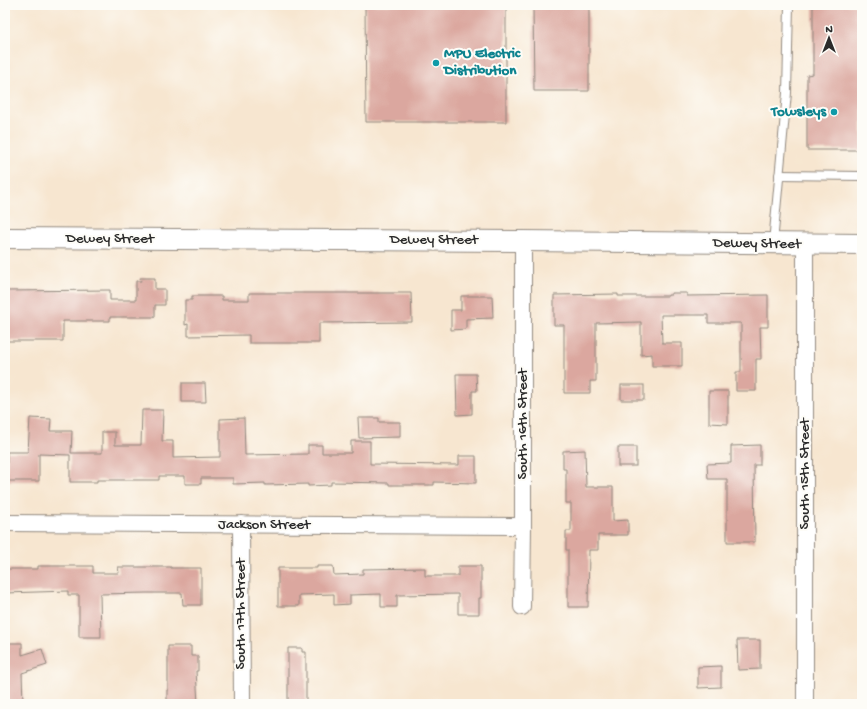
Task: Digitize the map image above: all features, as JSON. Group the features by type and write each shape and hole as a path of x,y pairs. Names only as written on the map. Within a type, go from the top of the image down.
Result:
{"street":[{"name":"Dewey Street","path":"5,238 862,244"},
{"name":"South 16th Street","path":"522,607 523,241"},
{"name":"South 15th Street","path":"805,704 806,244"},
{"name":"Jackson Street","path":"5,523 523,526"},
{"name":"South 17th Street","path":"241,524 242,704"}],"lane":[{"path":"773,244 786,93 789,5"},
{"path":"780,175 862,176"}],"building":[{"name":"MPU Electric Distribution","path":"365,5 506,5 506,122 366,122"},
{"path":"533,5 589,5 589,91 534,91"},
{"name":"Towsleys","path":"813,5 862,5 862,150 807,150 807,75 813,74"},
{"path":"140,278 155,278 155,289 165,289 165,305 155,305 155,317 110,317 110,321 63,321 63,341 5,341 5,291 110,290 110,300 136,300 136,281 141,281"},
{"path":"249,293 411,293 412,322 319,323 319,343 249,343 249,335 188,336 188,324 185,325 185,300 192,300 192,296 222,296 222,300 249,300"},
{"path":"671,293 687,293 687,296 768,295 768,327 760,327 761,359 756,359 756,391 736,391 736,372 741,372 741,323 708,323 708,315 661,315 662,343 682,343 682,366 652,366 652,354 641,355 641,322 596,323 596,381 590,381 590,393 564,393 564,325 554,325 554,295 618,294 618,296 668,296 671,295"},
{"path":"461,296 492,296 493,318 466,319 466,329 451,330 451,310 461,310"},
{"path":"456,374 476,374 477,391 472,391 472,414 457,415"},
{"path":"182,383 205,383 206,402 182,402"},
{"path":"621,385 644,385 644,400 621,400"},
{"path":"709,391 728,391 728,424 709,423"},
{"path":"142,410 163,410 162,441 173,441 173,458 220,457 220,419 244,418 245,455 308,454 308,445 322,445 322,453 351,453 351,441 370,441 370,464 459,465 459,456 476,456 476,483 434,482 434,485 389,485 389,483 331,482 331,485 308,486 308,484 233,484 233,478 201,478 201,484 185,484 185,476 159,476 159,480 97,480 97,482 70,482 70,455 39,454 39,481 7,481 7,452 28,452 30,418 51,419 50,431 72,431 71,453 102,453 102,432 115,432 115,445 141,445"},
{"path":"358,418 379,418 379,422 400,422 400,437 359,438"},
{"path":"760,445 760,465 754,465 755,542 727,542 727,479 708,479 707,464 731,463 731,446"},
{"path":"618,447 636,447 636,466 618,466"},
{"path":"585,450 586,487 613,487 613,521 628,520 628,535 598,535 598,550 589,550 588,607 568,607 568,550 566,550 566,531 571,531 571,503 566,503 566,469 563,469 563,451"},
{"path":"38,566 93,566 93,573 119,573 118,567 201,568 201,605 183,605 182,593 100,594 101,637 79,637 79,595 68,595 68,591 5,593 5,569 38,569"},
{"path":"317,566 333,566 334,575 363,574 363,569 425,568 425,576 458,576 458,566 481,566 481,598 479,598 479,614 458,614 458,594 397,595 397,607 381,607 381,594 350,595 350,604 334,605 334,594 299,595 299,606 278,606 278,568 317,568"},
{"path":"737,640 760,640 760,669 738,670"},
{"path":"5,643 22,643 22,655 42,649 47,665 22,673 23,704 5,704"},
{"path":"168,646 191,646 191,656 198,656 198,671 196,671 198,704 167,704"},
{"path":"288,648 302,648 302,652 306,652 306,704 288,704"},
{"path":"721,666 721,687 698,688 698,667"}],"place":[{"name":"MPU Electric Distribution","path":"436,63"},
{"name":"Towsleys","path":"834,112"}]}
